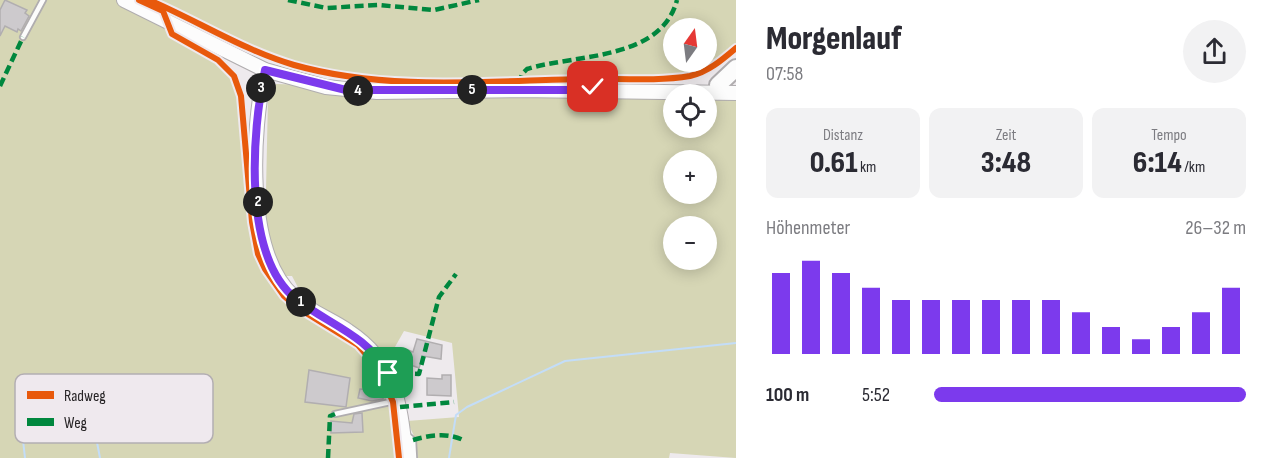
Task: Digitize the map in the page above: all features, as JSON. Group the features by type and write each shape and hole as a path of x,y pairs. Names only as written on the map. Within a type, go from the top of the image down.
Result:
{"highway":[{"path":"718,85 736,68"}],"main road":[{"path":"124,0 265,70 346,90 736,93"},
{"path":"265,70 256,147 258,215 266,254 282,284 294,297 370,347 392,381 398,400 406,458"},
{"path":"573,90 619,86 736,86"}],"lane":[{"path":"23,38 43,0"},
{"path":"335,414 398,400"},
{"path":"403,431 413,440 414,458"}],"green space":[{"path":"0,0 124,0 169,29 175,36 206,52 232,75 241,96 252,220 263,263 274,284 285,297 348,338 364,351 375,365 390,397 399,458 0,458"},
{"path":"149,0 736,0 736,48 717,63 717,18 663,18 663,72 703,72 677,78 400,81 329,73 294,65 239,43"},
{"path":"276,84 663,96 663,138 717,138 717,97 736,97 736,458 670,453 669,458 418,458 415,438 407,421 459,417 452,343 404,331 387,361 350,324 303,297 292,276 284,276 265,236 268,98"}],"building":[{"path":"5,0 27,10 25,13 29,16 21,31 18,29 17,32 5,26 0,36 0,10"},
{"path":"417,339 442,345 441,359 423,356 419,368 408,364 405,361 408,350 413,352"},
{"path":"309,370 350,378 346,407 305,402"},
{"path":"442,375 451,375 451,396 427,395 427,378 442,379"},
{"path":"360,389 384,391 383,399 372,401 358,398"},
{"path":"362,413 363,432 331,433 331,421 352,423 354,414"}],"waterway":[{"path":"449,458 456,415 467,407 565,361 736,343"},
{"path":"23,443 25,458"},
{"path":"97,443 100,458"}],"marked path":[{"path":"288,0 326,8 378,5 434,10 479,0"},
{"path":"519,84 522,74 527,69 614,52 635,45 654,34 668,20 677,0"},
{"path":"0,86 23,37"},
{"path":"388,373 419,374 439,297 456,274"},
{"path":"400,407 454,402"},
{"path":"328,458 330,416 335,414"},
{"path":"413,440 439,435 453,436 465,441"}],"cycle path":[{"path":"139,0 163,11 172,34 218,60 234,76 241,96 252,222 258,254 265,269 284,296 298,308 358,345 378,368 393,402 399,458"},
{"path":"149,0 275,59 329,73 400,81 437,83 677,78 709,69 736,48"}],"route":[{"path":"388,373 370,347 348,331 312,311 294,297 282,284 266,254 258,215 256,147 265,70 326,87 377,92 573,90 593,87"}]}
